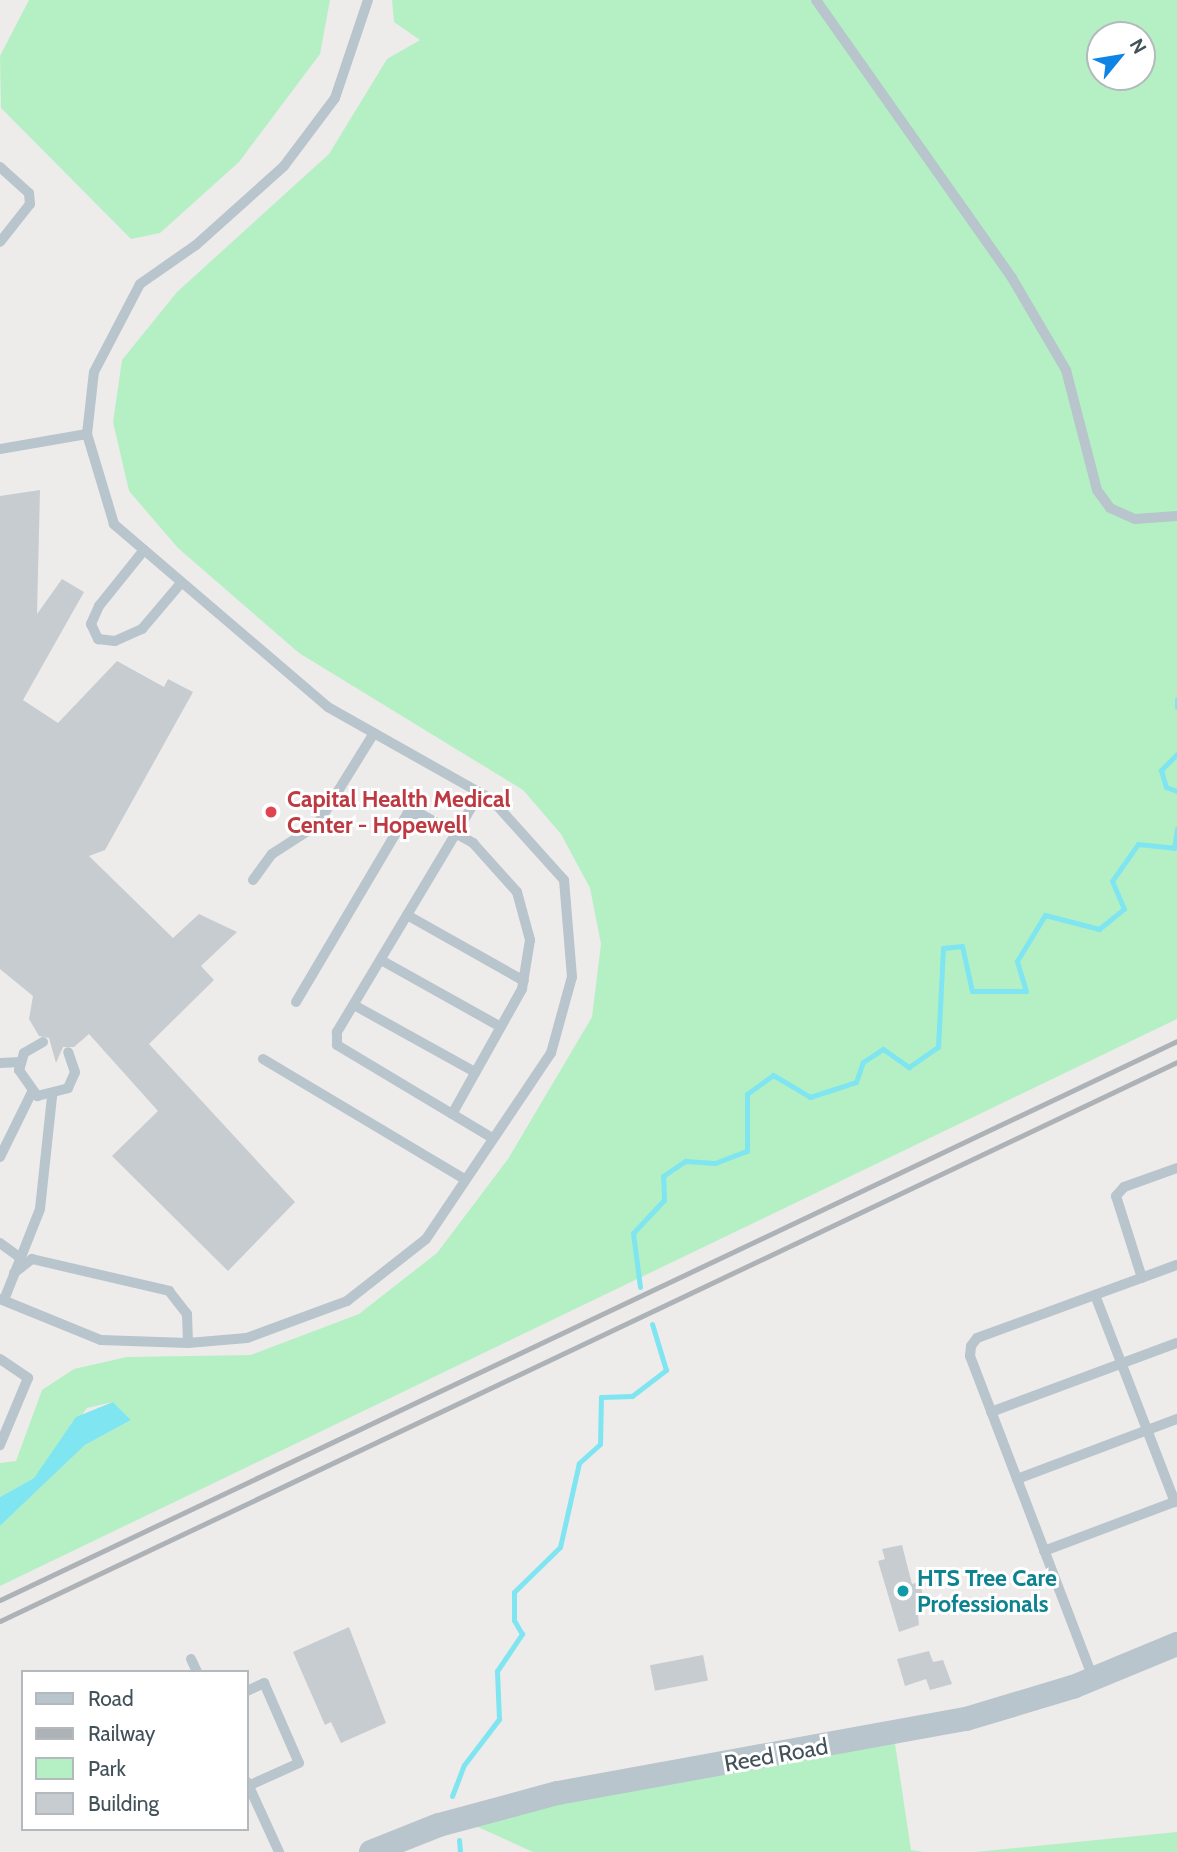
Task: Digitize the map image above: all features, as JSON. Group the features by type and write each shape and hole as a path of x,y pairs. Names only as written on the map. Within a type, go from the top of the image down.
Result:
{"street":[{"name":"Reed Road","path":"371,1852 498,1807 966,1719 1093,1679 1177,1644"}],"lane":[{"path":"52,1096 40,1209 18,1256 2,1300 102,1340 188,1343 247,1338 347,1301 426,1239 491,1137 551,1053 572,977 564,880 480,793 328,707 114,524 87,433 93,372 140,284 197,245 284,166 335,98 368,0"},
{"path":"816,0 1012,278 1059,359 1097,489 1110,508 1135,519 1177,516"},
{"path":"0,167 29,193 30,205 0,242"},
{"path":"0,449 87,433"},
{"path":"144,550 99,606 91,624 98,639 115,641 142,629 181,583"},
{"path":"253,880 272,854 317,825 374,733"},
{"path":"480,793 354,1005 337,1045 491,1137"},
{"path":"296,1002 407,814 421,814 456,834 517,892 530,940 524,981 452,1114"},
{"path":"407,915 524,981"},
{"path":"381,960 501,1027"},
{"path":"354,1005 475,1072"},
{"path":"43,1042 30,1046 21,1062 20,1079 32,1092 52,1096 73,1081 68,1052"},
{"path":"263,1059 464,1179"},
{"path":"0,1063 21,1062"},
{"path":"0,1157 32,1092"},
{"path":"1142,1278 1116,1196 1124,1187 1177,1168"},
{"path":"0,1243 18,1256"},
{"path":"14,1273 32,1259 169,1291 187,1314 188,1343"},
{"path":"1093,1679 970,1356 977,1338 1177,1265"},
{"path":"1044,1551 1176,1501 1095,1295"},
{"path":"991,1412 1177,1343"},
{"path":"0,1359 28,1378 0,1445"},
{"path":"1017,1479 1177,1419"},
{"path":"191,1659 196,1670"},
{"path":"248,1691 264,1683 299,1763 248,1784 279,1852"}],"green space":[{"path":"29,0 330,0 320,54 239,162 160,233 131,239 1,108 0,56"},
{"path":"392,0 1177,0 1177,1019 0,1586 0,1526 85,1445 131,1420 113,1402 87,1408 34,1478 0,1497 0,1463 16,1461 42,1390 74,1369 127,1357 251,1355 359,1314 437,1253 508,1159 592,1017 601,944 590,888 561,834 523,790 299,653 178,548 129,491 113,422 122,360 177,292 329,154 387,59 420,40 394,22"},
{"path":"894,1737 911,1850 924,1852 533,1852 458,1818"},
{"path":"1177,1832 1177,1852 975,1852"}],"water":[{"path":"113,1402 131,1420 85,1445 0,1526 0,1497 34,1478 76,1417"}],"building":[{"path":"40,490 37,614 62,579 84,592 23,700 58,723 117,661 164,687 168,679 193,692 105,850 89,856 173,938 199,914 237,932 201,966 214,980 149,1044 295,1202 228,1271 112,1156 158,1111 89,1034 74,1047 63,1047 56,1063 49,1038 39,1036 29,1019 33,996 0,969 0,496"},
{"name":"HTS Tree Care Professionals","path":"902,1545 912,1584 920,1582 924,1601 917,1604 919,1625 899,1632 878,1561 885,1559 882,1549"},
{"path":"349,1627 386,1723 341,1743 331,1722 325,1725 293,1652"},
{"path":"929,1651 933,1662 943,1660 952,1684 930,1690 926,1679 905,1686 897,1659"},
{"path":"703,1655 708,1681 655,1691 650,1665"}],"waterway":[{"path":"1177,699 1177,707"},
{"path":"1177,754 1161,770 1166,787 1177,791"},
{"path":"640,1287 633,1233 664,1200 663,1176 685,1161 715,1163 747,1151 747,1094 773,1075 810,1097 856,1082 863,1062 883,1049 909,1067 938,1047 943,948 962,946 972,991 1026,991 1017,961 1045,915 1099,929 1124,909 1112,881 1138,844 1174,848 1177,828"},
{"path":"452,1796 464,1765 499,1719 497,1671 522,1634 514,1620 514,1592 560,1547 579,1463 600,1444 601,1397 632,1396 666,1370 652,1324"},
{"path":"459,1840 460,1852"}],"railway":[{"path":"0,1600 1177,1041"},
{"path":"0,1621 1177,1062"}],"place":[{"name":"Capital Health Medical Center - Hopewell","path":"271,812"},
{"name":"HTS Tree Care Professionals","path":"903,1591"}]}
